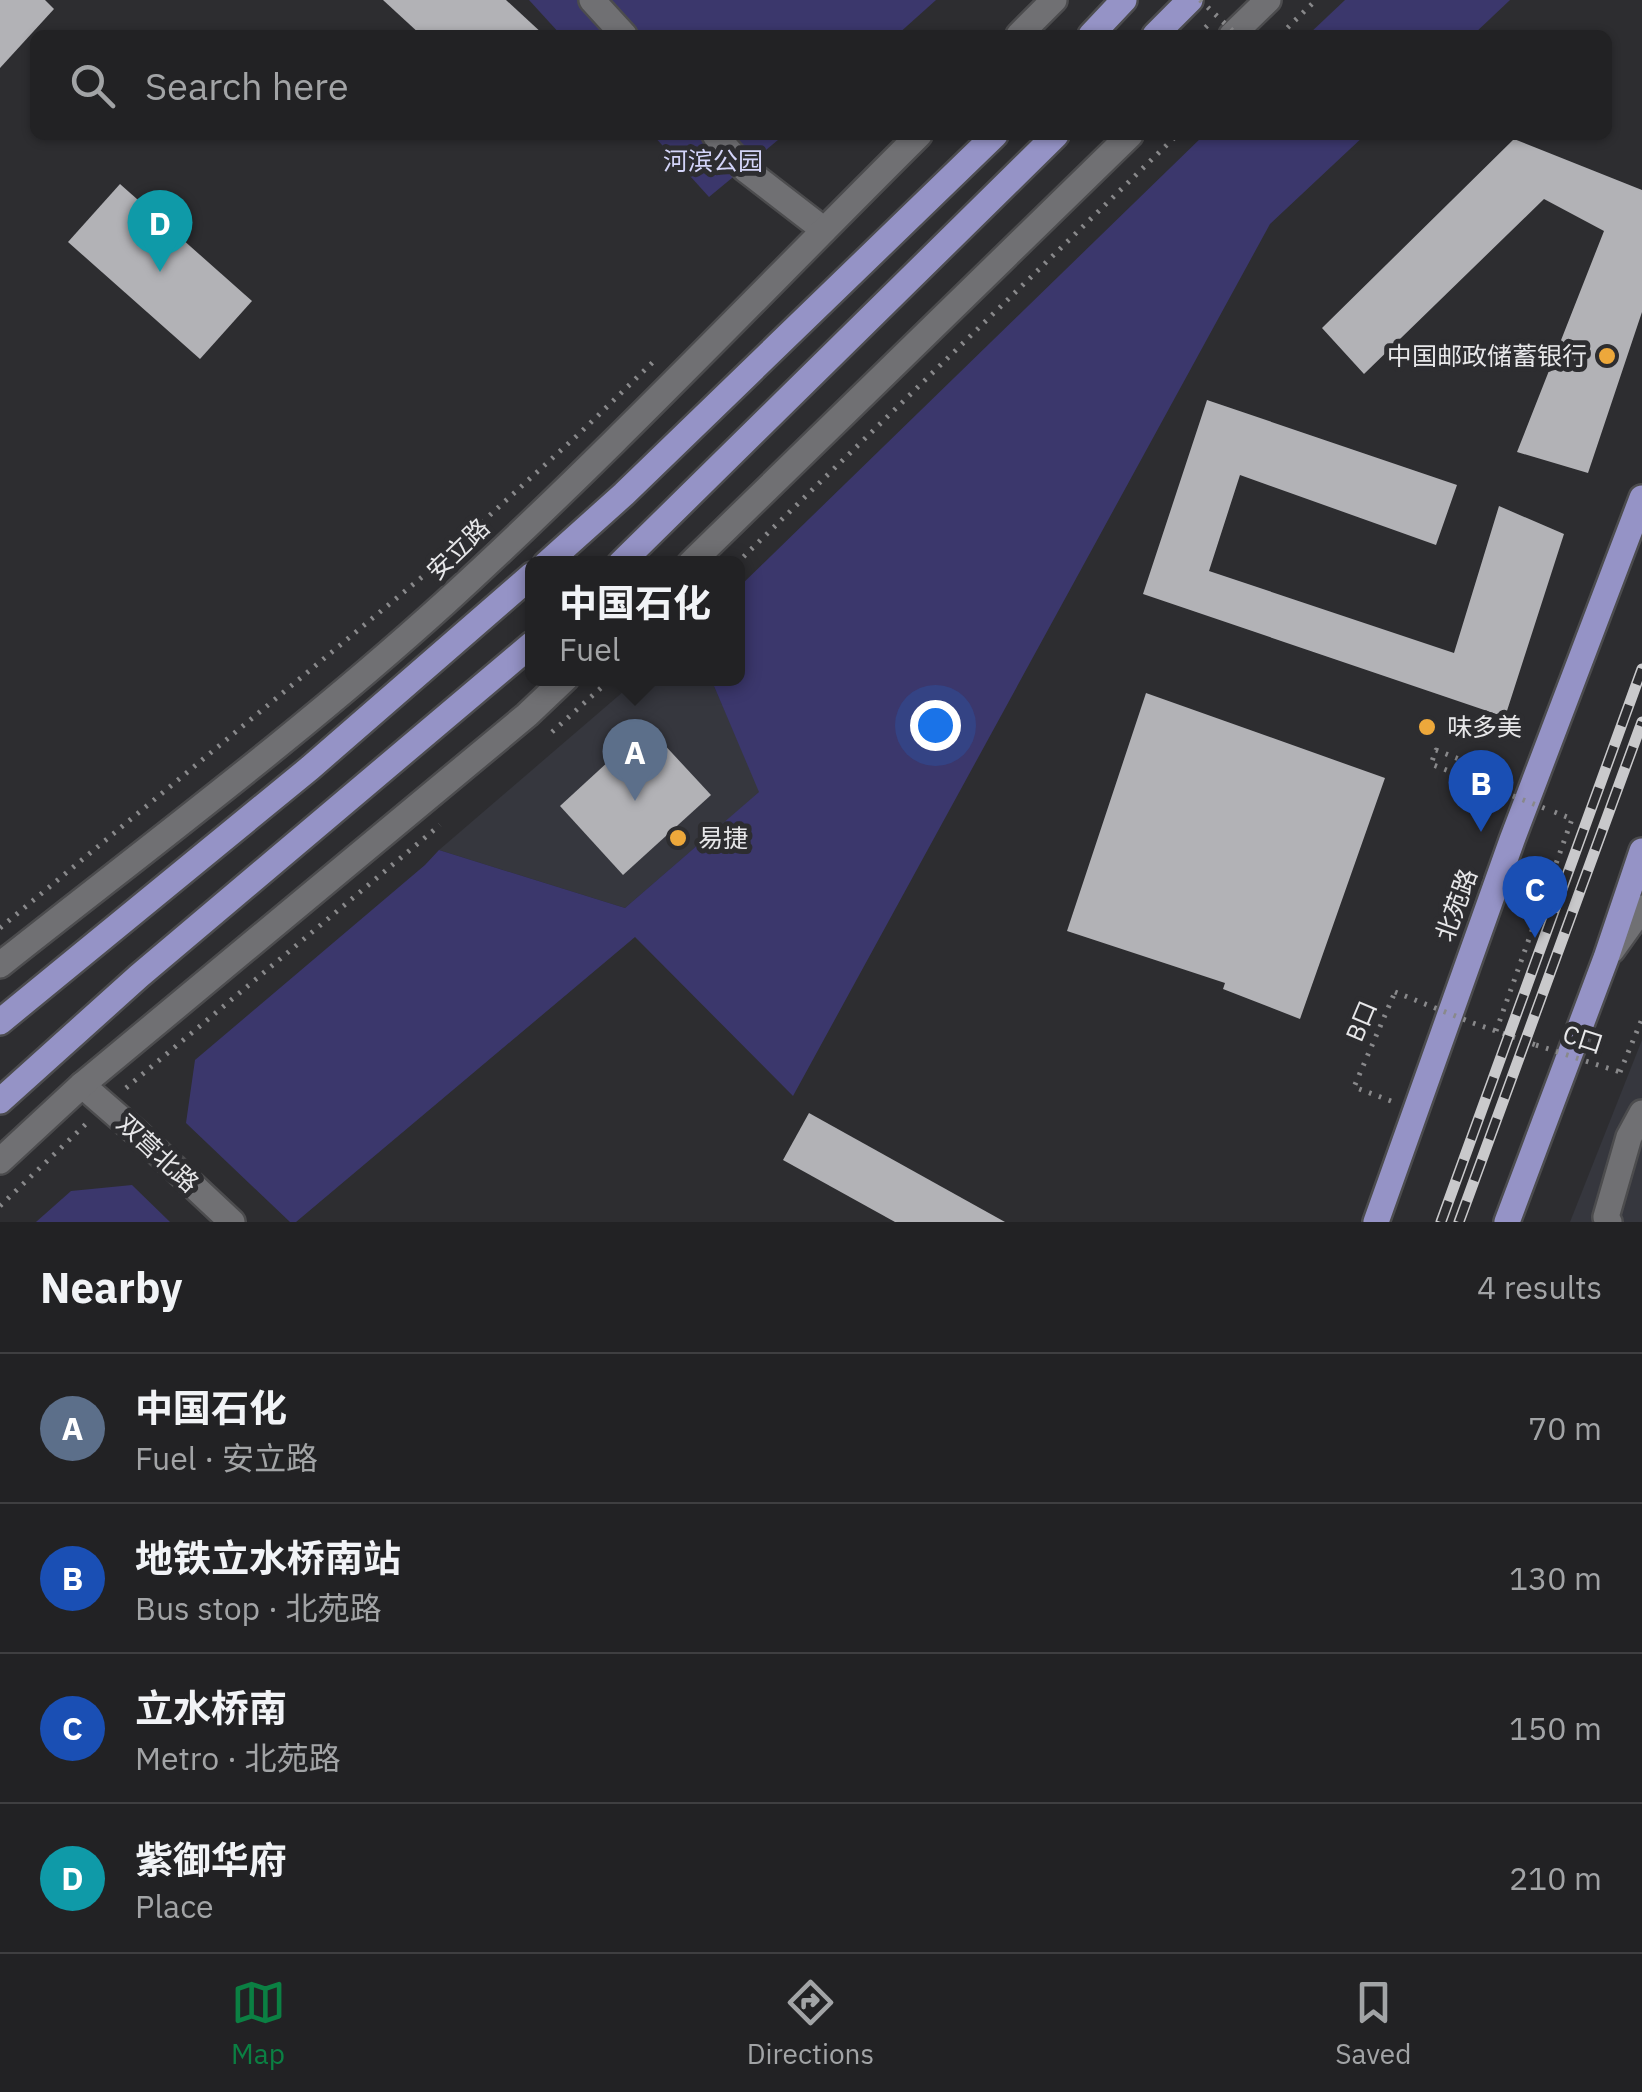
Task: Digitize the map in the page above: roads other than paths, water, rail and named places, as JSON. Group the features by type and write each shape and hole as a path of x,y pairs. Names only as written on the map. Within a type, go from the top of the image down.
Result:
{"main road":[{"path":"1095,30 1124,0"},
{"path":"1160,30 1190,0"},
{"path":"555,556 990,140"},
{"path":"628,556 1051,140"},
{"name":"北苑路","path":"1376,1222 1512,840 1642,498"},
{"path":"0,1022 310,768 525,581"},
{"path":"0,1101 139,976 525,650"},
{"path":"1507,1222 1642,851"}],"street":[{"path":"592,0 619,30"},
{"path":"1024,30 1054,0"},
{"path":"1239,30 1268,0"},
{"path":"720,140 746,169 824,230"},
{"name":"安立路","path":"0,965 288,737 445,603 600,455 914,140"},
{"path":"698,556 1125,140"},
{"path":"0,1161 82,1085 558,686"},
{"path":"1606,958 1642,908"},
{"name":"双营北路","path":"82,1085 232,1222"},
{"path":"1609,1222 1606,1217 1629,1138 1642,1113"}],"railway":[{"path":"1441,1222 1642,669"},
{"path":"1459,1222 1642,722"}],"place":[{"name":"紫御华府","path":"160,272"},
{"name":"中国邮政储蓄银行","path":"1607,356"},
{"name":"味多美","path":"1427,727"},
{"name":"中国石化","path":"635,801"},
{"name":"地铁立水桥南站","path":"1481,832"},
{"name":"易捷","path":"678,838"},
{"name":"立水桥南","path":"1535,938"}],"park label":[{"name":"河滨公园","path":"713,161"}]}
